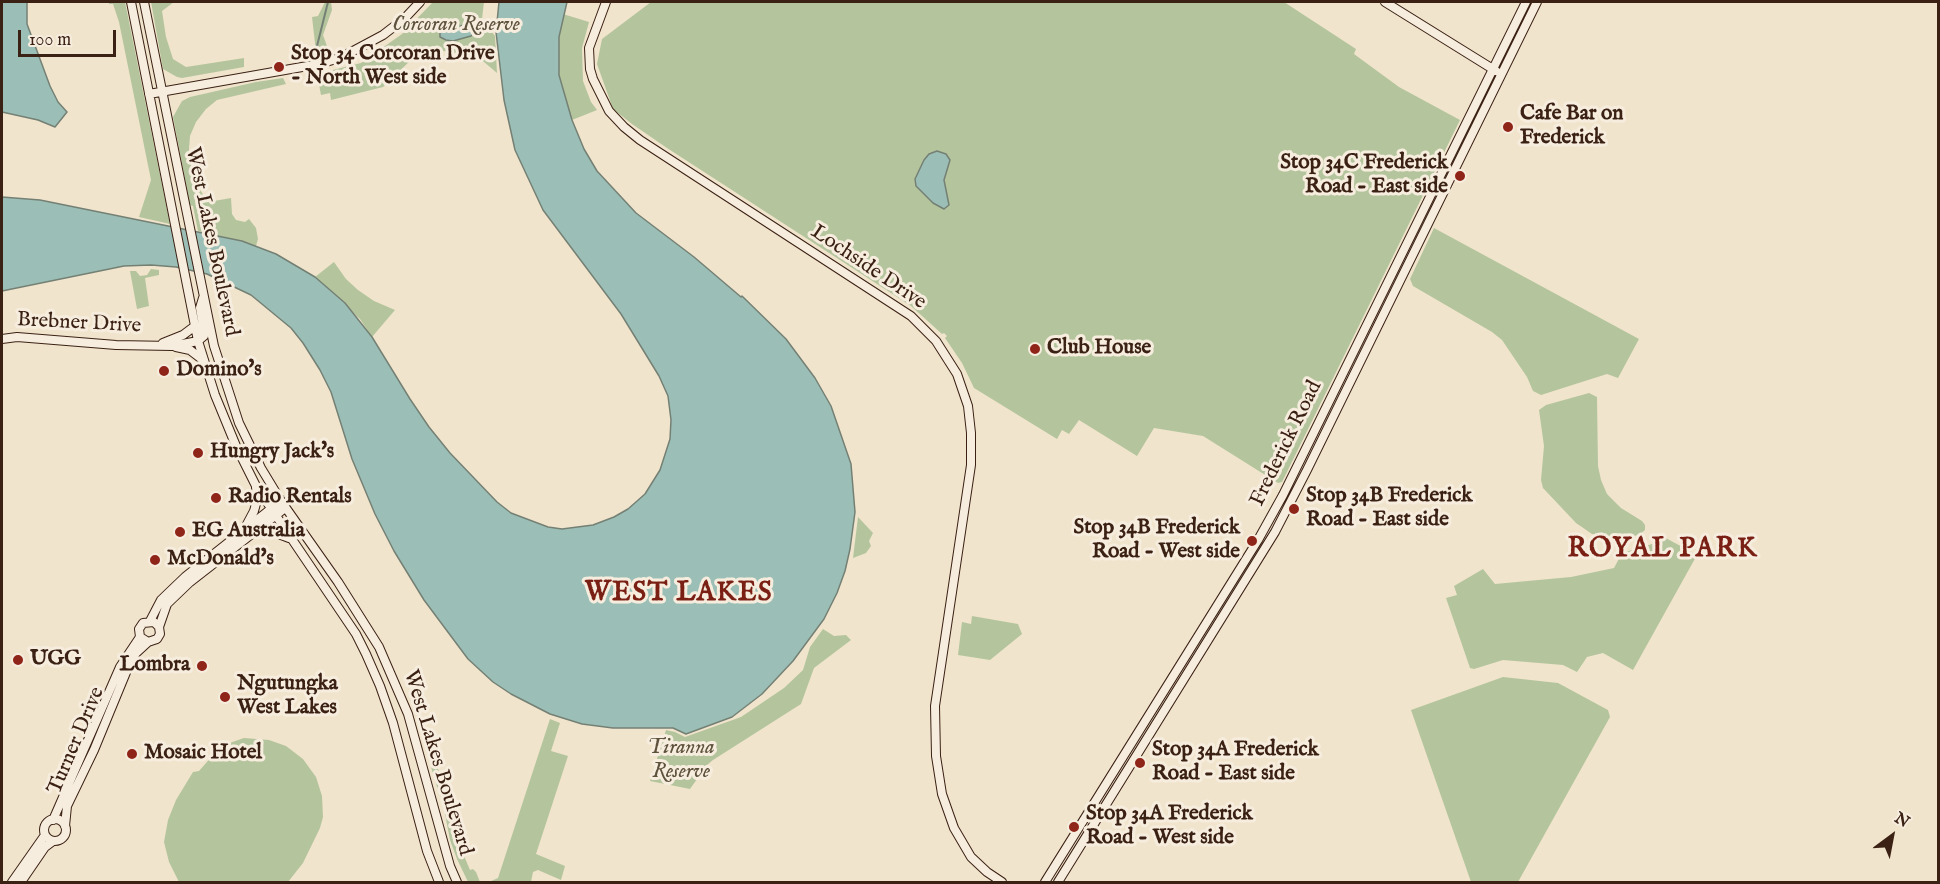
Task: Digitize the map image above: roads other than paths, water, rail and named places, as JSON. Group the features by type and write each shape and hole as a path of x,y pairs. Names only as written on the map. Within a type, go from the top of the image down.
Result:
{"main road":[{"name":"West Lakes Boulevard","path":"131,2 198,341 214,395 256,486 356,634 380,686 393,723 427,851 439,882"},
{"path":"136,2 140,22 137,34"},
{"name":"West Lakes Boulevard","path":"144,2 214,346 239,423 261,468 283,504 338,582 379,647 394,678 408,714 450,866 457,882"},
{"path":"149,94 319,64 340,58 383,35 405,18 420,2"},
{"name":"Lochside Drive","path":"606,2 589,48 590,69 609,111 624,127 640,140 910,316 936,341 957,374 968,406 971,458 935,706 936,756 942,794 954,828 971,856 987,873 1002,882"},
{"path":"1385,2 1502,74"},
{"name":"Frederick Road","path":"1045,882 1270,519 1526,2"},
{"name":"Frederick Road","path":"1058,882 1275,532 1537,2"},
{"path":"198,341 204,336 200,308 203,294"},
{"name":"Brebner Drive","path":"155,345 178,337 195,326"},
{"name":"Brebner Drive","path":"2,339 17,337 116,345 172,346 198,341"},
{"path":"172,346 190,350 204,360"},
{"path":"243,530 257,501 256,486"},
{"path":"272,512 255,530 196,577 167,604 159,627 159,637 155,641 148,642 140,637 141,626 150,621 161,600 243,530 283,504"},
{"path":"255,530 272,531 290,538"},
{"path":"150,621 159,627"},
{"name":"Turner Drive","path":"53,820 120,667 140,637"},
{"name":"Turner Drive","path":"65,826 68,806 127,670 136,653 148,642"},
{"path":"12,882 45,836 45,826 53,820 60,821 65,826 63,837 45,847 21,882"},
{"path":"45,836 53,841"}],"water":[{"path":"2,2 27,2 27,24 50,86 58,102 67,112 55,127 38,120 2,112"},
{"name":"WEST LAKES","path":"499,2 567,2 559,37 559,75 572,120 584,149 597,171 636,213 742,296 786,339 815,378 831,406 851,464 855,512 850,549 837,593 824,619 793,661 762,694 732,717 686,734 673,728 613,728 582,724 550,714 493,682 468,659 424,600 394,551 375,514 352,459 331,392 320,370 291,328 251,295 207,274 176,267 151,265 124,266 2,291 2,197 40,200 242,241 276,254 315,277 345,303 372,337 429,427 450,453 497,502 511,513 548,527 562,529 593,525 628,509 645,494 660,470 670,439 671,420 668,396 659,376 621,314 543,210 515,150 504,100 496,32"},
{"path":"469,22 475,25 476,31 471,36 453,41 440,37 440,31 449,24 459,27"},
{"path":"937,151 946,154 950,160 944,180 949,205 944,209 933,203 916,186 915,179 924,160 929,154"}],"waterway":[{"path":"316,50 328,2"}],"place":[{"name":"Stop 34 Corcoran Drive - North West side","path":"279,67"},
{"name":"Cafe Bar on Frederick","path":"1508,127"},
{"name":"Stop 34C Frederick Road - East side","path":"1460,176"},
{"name":"Club House","path":"1035,349"},
{"name":"Domino's","path":"164,371"},
{"name":"Hungry Jack's","path":"198,453"},
{"name":"Radio Rentals","path":"216,498"},
{"name":"Stop 34B Frederick Road - East side","path":"1294,509"},
{"name":"EG Australia","path":"180,532"},
{"name":"Stop 34B Frederick Road - West side","path":"1252,541"},
{"name":"McDonald's","path":"155,560"},
{"name":"UGG","path":"18,660"},
{"name":"Lombra","path":"202,666"},
{"name":"Ngutungka West Lakes","path":"225,697"},
{"name":"Mosaic Hotel","path":"132,754"},
{"name":"Stop 34A Frederick Road - East side","path":"1140,763"},
{"name":"Stop 34A Frederick Road - West side","path":"1074,827"}],"district":[{"name":"ROYAL PARK","path":"1663,550"},
{"name":"WEST LAKES","path":"679,594"}],"park label":[{"name":"Corcoran Reserve","path":"456,26"},
{"name":"Tiranna Reserve","path":"681,761"}]}
